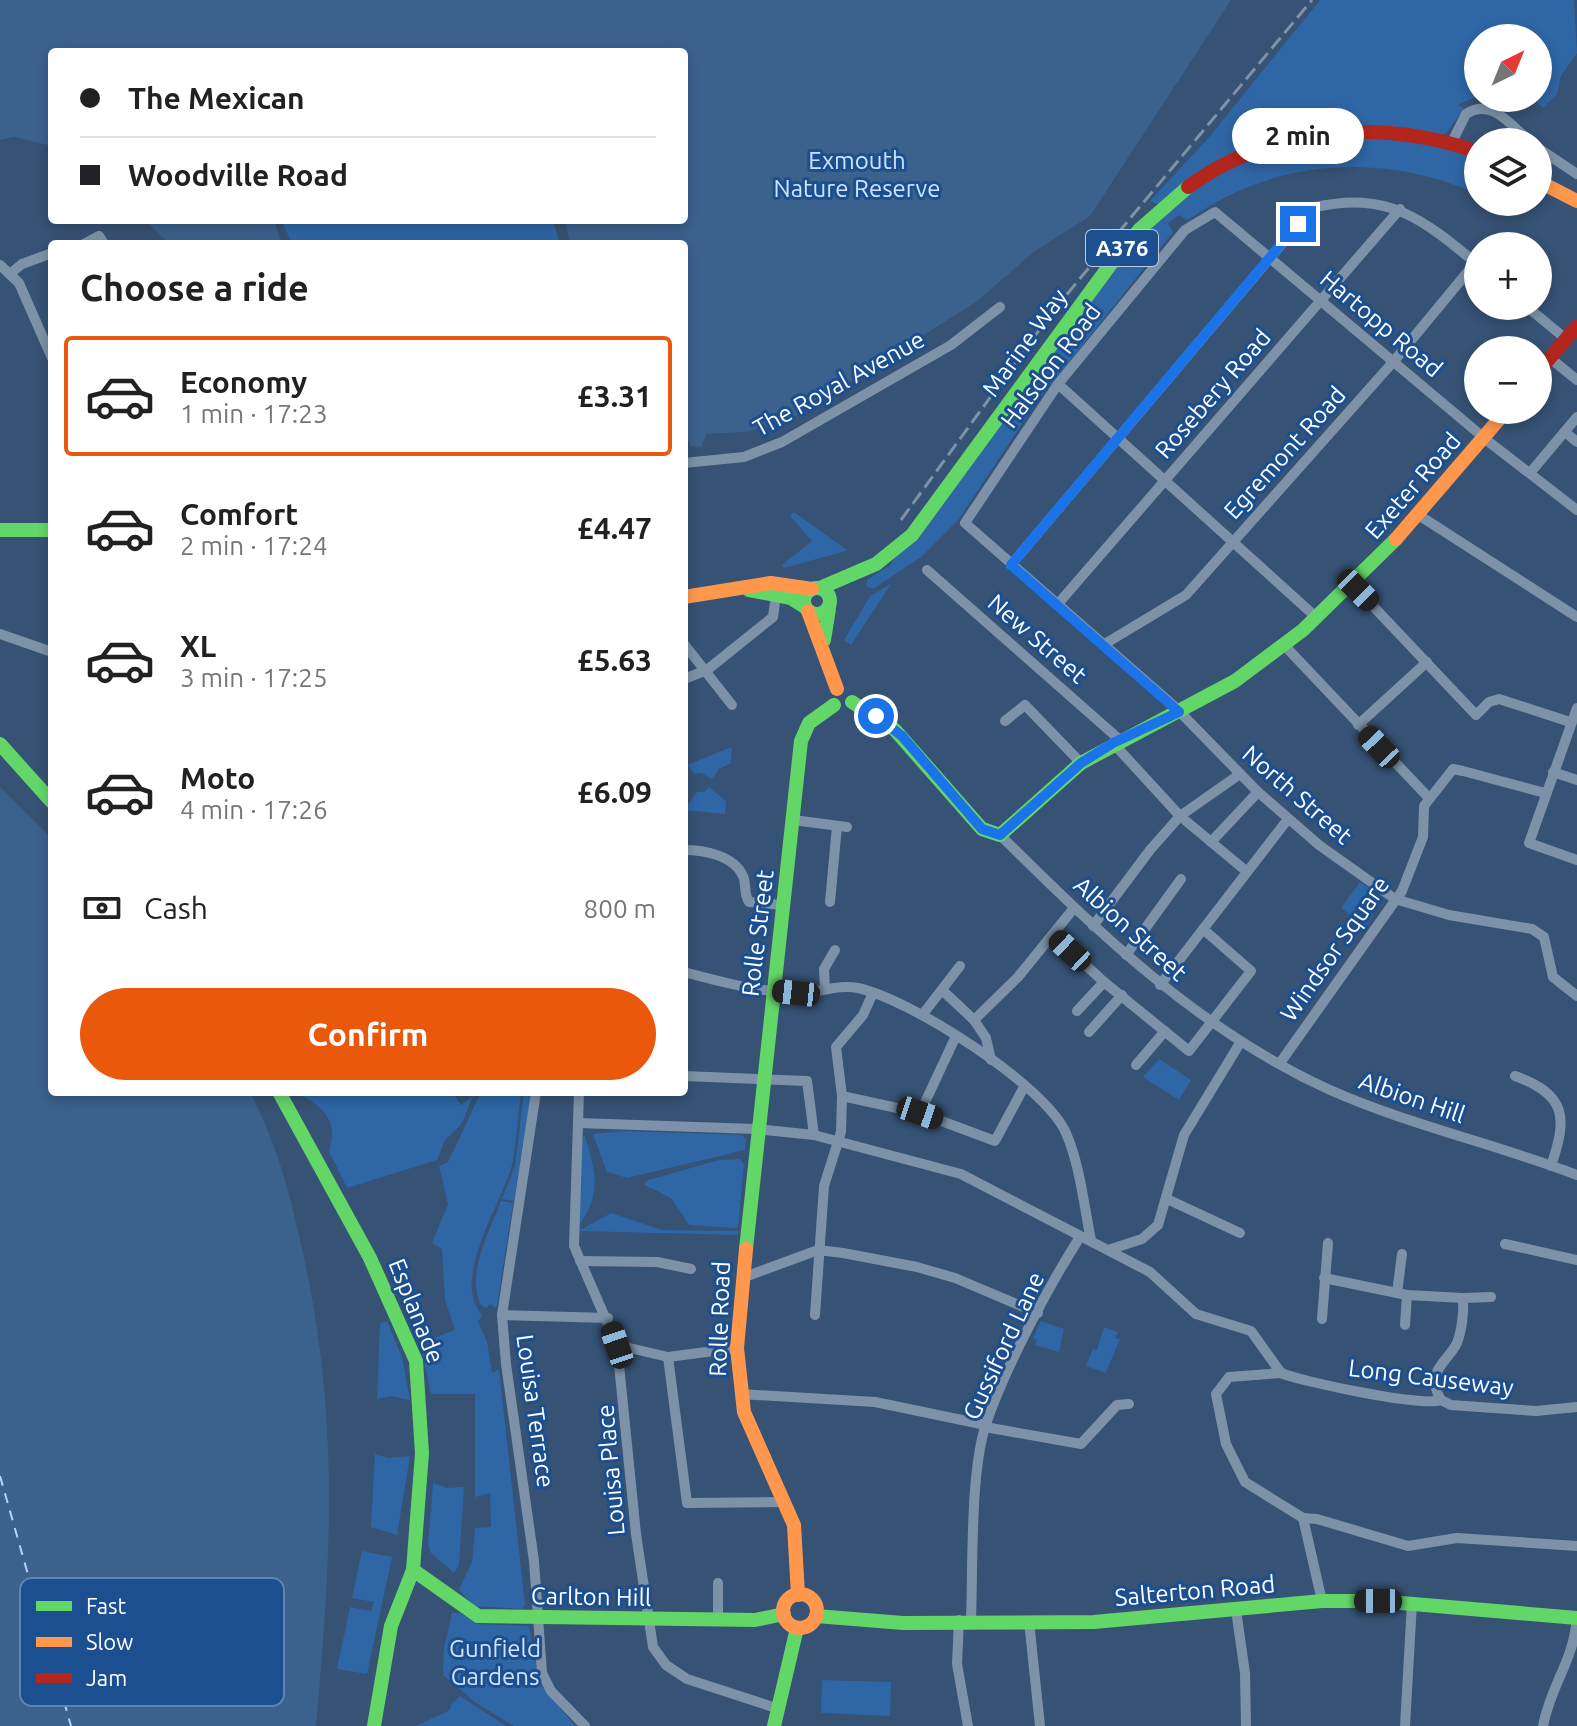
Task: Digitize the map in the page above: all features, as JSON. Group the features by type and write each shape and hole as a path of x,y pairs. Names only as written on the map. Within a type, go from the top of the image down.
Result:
{"main road":[{"name":"Marine Way","path":"816,588 858,573 889,555 912,535 1124,246 1177,193 1235,158 1260,147 1307,136 1378,131 1464,147"},
{"path":"1552,188 1577,201"},
{"path":"1552,356 1577,326"},
{"name":"Exeter Road","path":"1000,835 1081,763 1117,741 1235,681 1317,618 1353,585 1495,424"},
{"path":"0,530 48,530"},
{"name":"Marine Way","path":"830,606 858,573"},
{"path":"688,596 771,583 816,588 828,593 830,606 823,650"},
{"path":"816,588 805,596 806,609 837,689"},
{"path":"744,589 776,595 819,615 830,606"},
{"path":"837,689 850,691 852,702 895,730 982,829 1000,835"},
{"path":"837,689 831,696 834,705 842,709 852,702"},
{"name":"Rolle Street","path":"756,1129 801,741 809,723 834,705"},
{"path":"0,744 48,798"},
{"name":"Esplanade","path":"281,1096 370,1258 416,1361 422,1453 413,1536 413,1570"},
{"name":"Rolle Road","path":"756,1129 737,1348 740,1394 749,1430 794,1525 798,1595"},
{"path":"374,1726 391,1625 400,1592 413,1570"},
{"name":"Carlton Hill","path":"413,1570 432,1577 474,1615 755,1620 784,1614"},
{"path":"798,1595 815,1603 816,1616 805,1627 797,1628 784,1614 786,1601 798,1595"},
{"name":"Salterton Road","path":"816,1616 903,1623 965,1620 1094,1622 1322,1601 1412,1603 1577,1618"},
{"path":"774,1726 797,1628"}],"street":[{"path":"1452,142 1466,114 1481,108 1497,112 1515,128"},
{"path":"1552,157 1577,174"},
{"path":"1011,565 1312,208 1357,200 1400,209 1433,228 1464,254"},
{"name":"Rosebery Road","path":"1057,605 1400,209"},
{"name":"Hartopp Road","path":"1215,212 1484,437 1577,510"},
{"name":"Halsdon Road","path":"965,523 1058,384 1185,230 1215,212"},
{"path":"11,273 22,264 48,254"},
{"path":"0,265 11,273 24,292 48,349"},
{"name":"Egremont Road","path":"1103,645 1186,595 1464,278"},
{"name":"The Royal Avenue","path":"688,463 744,457 782,442 951,345 1000,307"},
{"path":"1543,320 1566,339"},
{"path":"1552,360 1577,380"},
{"path":"1058,384 1317,618"},
{"path":"1530,473 1577,417"},
{"path":"1565,432 1577,442"},
{"path":"1417,514 1577,617"},
{"name":"North Street","path":"965,523 1179,712 1288,819 1395,899"},
{"name":"New Street","path":"927,570 1117,741 1180,816 1246,871"},
{"path":"1353,585 1476,715 1489,702 1499,699 1570,722"},
{"path":"688,677 707,670 773,617 776,595"},
{"path":"0,634 48,651"},
{"path":"1284,645 1428,797 1453,769 1545,793"},
{"path":"688,649 732,705"},
{"path":"1358,725 1427,662"},
{"path":"1005,721 1025,705 1081,763"},
{"path":"1577,708 1529,843 1577,860"},
{"path":"1553,772 1577,780"},
{"path":"1093,926 1150,850 1180,816 1240,774"},
{"path":"1211,842 1258,792"},
{"name":"Windsor Square","path":"1280,1063 1395,899 1416,861 1428,797"},
{"path":"1160,985 1288,819"},
{"path":"793,820 842,826 830,902"},
{"name":"Albion Street","path":"1000,835 1093,926 1160,985 1240,1043"},
{"path":"688,850 706,851 738,869 744,878 749,902 783,905"},
{"path":"1126,955 1181,879"},
{"path":"1395,899 1449,915 1532,929 1544,937 1553,977 1577,996"},
{"path":"974,1020 1018,977 1074,908"},
{"path":"1054,936 1104,982 1189,1051 1251,971 1203,929"},
{"path":"825,989 824,969 835,950"},
{"path":"923,1014 960,966"},
{"path":"688,973 726,984 804,993 852,987 923,1014 991,1060 1056,1117 1066,1133 1086,1238"},
{"path":"1077,1011 1104,982"},
{"path":"942,990 974,1020 986,1038 991,1060"},
{"path":"815,1315 824,1186 839,1140 842,1096 836,1047 863,1015 873,993"},
{"path":"1089,1032 1122,995"},
{"path":"1136,1065 1165,1031"},
{"path":"920,1113 956,1036"},
{"path":"1111,1249 1149,1234 1158,1225 1184,1135 1240,1043"},
{"name":"Albion Hill","path":"1240,1043 1331,1090 1577,1175"},
{"path":"688,1076 807,1081 814,1135"},
{"path":"1515,1076 1543,1090 1555,1103 1563,1128 1551,1166"},
{"path":"842,1096 920,1113 995,1141 1024,1087"},
{"path":"502,1315 535,1096"},
{"name":"Louisa Place","path":"579,1096 573,1229 580,1261 608,1318 617,1345 653,1647 676,1673 779,1709"},
{"path":"578,1123 756,1129 814,1135 961,1174 1111,1249 1150,1272 1196,1314 1251,1331 1281,1373"},
{"path":"1563,1128 1576,1130"},
{"path":"1167,1199 1240,1233"},
{"name":"Gussiford Lane","path":"968,1726 957,1664 965,1620 985,1426 1038,1313 1086,1238"},
{"path":"1322,1319 1328,1243"},
{"path":"1505,1244 1577,1260"},
{"path":"742,1278 818,1250 917,1267 988,1291 1038,1313"},
{"path":"1402,1254 1405,1325"},
{"path":"580,1261 657,1262 691,1269"},
{"path":"1324,1278 1402,1294 1491,1297"},
{"path":"1441,1400 1436,1387 1437,1372 1444,1357 1457,1343 1463,1298"},
{"name":"Louisa Terrace","path":"585,1726 546,1684 540,1660 534,1561 502,1315 608,1318"},
{"path":"617,1345 668,1357 737,1348"},
{"path":"668,1357 687,1503 785,1502"},
{"name":"Long Causeway","path":"1303,1518 1245,1482 1226,1444 1218,1414 1216,1394 1226,1379 1281,1373 1421,1401 1441,1400 1451,1405 1474,1408 1536,1411 1577,1407"},
{"path":"740,1394 875,1402 1081,1444 1117,1405 1129,1404"},
{"path":"1322,1601 1303,1518 1317,1519 1408,1546 1457,1538 1577,1546"},
{"path":"718,1583 718,1619"},
{"path":"1405,1726 1412,1603"},
{"path":"1236,1610 1245,1673 1246,1726"},
{"path":"1543,1726 1550,1697 1569,1663 1577,1618"},
{"path":"1029,1621 1040,1726"}],"green space":[{"path":"1320,0 1574,0 1577,53 1561,76 1557,94 1552,99 1552,24 1464,24 1464,102 1457,105 1464,108 1446,134 1286,136 1157,204 1150,201 1210,136"},
{"path":"1346,136 1433,144 1464,154 1464,189 1404,172 1367,167 1329,168 1292,173 1256,184 1221,199 1188,220 1179,215 1168,223 1173,232 1033,407 959,519 921,557 873,589 866,586 867,580 889,566 1118,259 1203,181 1283,146"},
{"path":"283,224 554,224 559,240 290,240"},
{"path":"794,512 847,550 784,568 782,565 812,541 790,516"},
{"path":"891,584 851,645 844,640 870,596"},
{"path":"732,747 731,763 719,769 712,779 701,773 695,774 688,765"},
{"path":"709,787 726,801 725,814 688,810 688,804 697,792 704,792"},
{"path":"1360,882 1369,888 1373,916 1366,926 1341,908"},
{"path":"1159,1059 1191,1080 1179,1100 1143,1077"},
{"path":"302,1096 455,1096 461,1105 473,1096 462,1123 445,1140 437,1160 347,1188 329,1151 332,1140 330,1121"},
{"path":"479,1096 521,1096 513,1161 482,1239 472,1281 474,1299 482,1315 478,1322 487,1341 492,1373 499,1369 525,1605 522,1609 475,1606 459,1590 472,1562 475,1528 491,1527 490,1493 475,1497 475,1394 431,1394 420,1343 455,1330 445,1300 442,1249 432,1243 448,1204 439,1166 448,1162"},
{"path":"524,1096 530,1096 514,1201 502,1199 515,1166"},
{"path":"624,1131 742,1135 746,1140 745,1150 627,1178 607,1172 593,1134"},
{"path":"585,1136 595,1182 591,1203 579,1226 581,1138"},
{"path":"740,1159 744,1164 738,1228 689,1225 671,1198 645,1185 645,1181 719,1160"},
{"path":"501,1201 513,1203 497,1305 496,1308 490,1304 486,1308 480,1304 476,1278 486,1239"},
{"path":"611,1213 662,1230 738,1231 738,1235 578,1231"},
{"path":"387,1321 402,1357 410,1400 392,1396 377,1399 380,1324"},
{"path":"1041,1321 1064,1329 1059,1352 1035,1345 1037,1340 1033,1338"},
{"path":"1104,1327 1118,1332 1115,1338 1120,1339 1106,1373 1086,1366 1093,1349 1097,1350"},
{"path":"375,1454 388,1458 410,1456 397,1535 371,1527"},
{"path":"433,1483 447,1488 464,1487 459,1565 454,1573 430,1552 428,1544"},
{"path":"362,1551 392,1557 367,1674 337,1669 350,1607 371,1611 374,1602 352,1598"},
{"name":"Gunfield Gardens","path":"452,1613 460,1613 479,1624 529,1626 540,1684 575,1726 514,1726 476,1703 443,1675 444,1648"},
{"path":"822,1680 891,1682 890,1716 821,1713"},
{"path":"460,1696 506,1726 416,1726 450,1710 451,1704"}],"shaded area":[{"name":"Exmouth Nature Reserve","path":"0,0 1231,0 1090,216 1035,251 976,302 786,422 746,432 707,434 701,447 691,446 688,440 688,240 569,240 566,224 688,224 688,48 48,48 48,145 14,137 0,140"},
{"path":"149,224 275,224 281,240 166,240"},
{"path":"0,787 48,835 48,1096 252,1096 260,1111 293,1211 315,1314 323,1374 329,1489 326,1605 316,1726 0,1726"}],"ferry route":[{"path":"0,1476 29,1578"},
{"path":"65,1706 71,1726"}],"railway":[{"path":"901,520 1053,311 1312,0"}],"traffic: fast":[{"path":"820,588 876,564 912,535 1110,265 1140,229 1188,187"},
{"path":"0,530 48,530"},
{"path":"852,702 895,730 982,829 1000,835 1081,763 1235,681 1303,630 1396,539"},
{"path":"817,588 827,591 830,601 827,611 817,614 807,611 804,601 807,591 817,588"},
{"path":"749,590 791,598 805,607"},
{"path":"824,640 829,609"},
{"path":"746,1249 801,741 809,723 834,705"},
{"path":"0,744 48,798"},
{"path":"281,1096 370,1258 416,1361 422,1453 413,1570"},
{"path":"413,1570 478,1616 755,1620 784,1614"},
{"path":"374,1726 391,1626 413,1570"},
{"path":"816,1616 903,1623 1094,1622 1322,1601 1378,1601 1577,1618"},
{"path":"774,1726 797,1628"}],"traffic: slow":[{"path":"1552,188 1577,201"},
{"path":"1396,539 1495,424"},
{"path":"688,596 771,583 812,589"},
{"path":"808,611 837,689"},
{"path":"746,1249 737,1348 744,1412 794,1525 798,1595"},
{"path":"800,1594 812,1599 817,1611 812,1623 800,1628 788,1623 783,1611 788,1599 800,1594"}],"traffic: jam":[{"path":"1188,187 1255,151 1291,140 1328,134 1366,132 1404,135 1464,148"},
{"path":"1552,355 1577,326"}],"route":[{"path":"876,716 902,736 982,829 1000,835 1055,784 1098,751 1179,712 1011,565 1298,224"}]}
